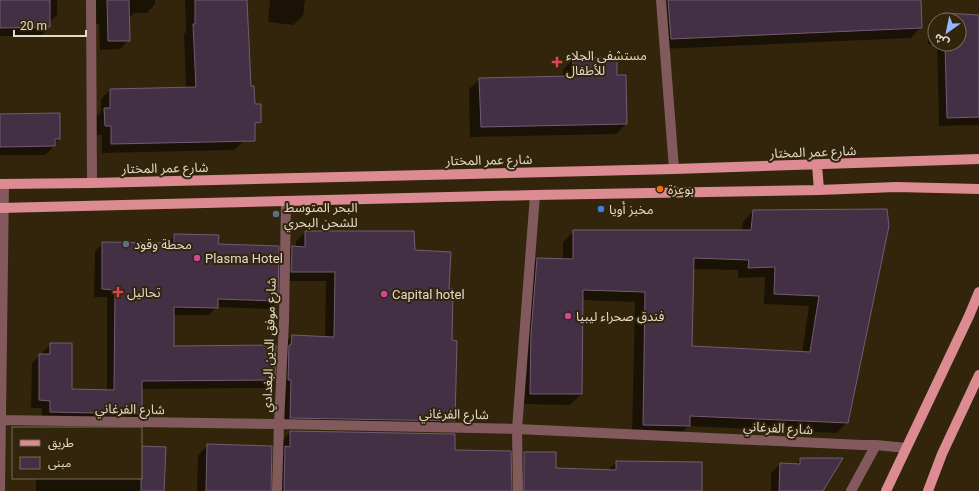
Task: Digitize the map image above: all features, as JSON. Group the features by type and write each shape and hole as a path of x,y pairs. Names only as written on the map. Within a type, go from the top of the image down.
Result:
{"main road":[{"name":"شارع عمر المختار","path":"2,184 674,169 979,159"},
{"path":"817,165 819,190"},
{"path":"2,208 896,187 979,189"},
{"path":"886,491 979,292"},
{"path":"928,491 942,454 978,380"}],"street":[{"path":"91,0 92,183"},
{"path":"661,0 674,169"},
{"path":"0,491 2,184"},
{"path":"518,491 517,429 535,195"},
{"name":"شارع موفق الدين البغدادي","path":"277,491 284,321 286,201"},
{"name":"شارع الفرغاني","path":"1,420 517,429 876,445 906,448"},
{"path":"851,491 876,445"}],"building":[{"path":"0,0 50,0 50,27 0,28"},
{"path":"107,0 129,0 130,41 108,41"},
{"path":"195,0 247,0 251,86 254,86 255,104 261,104 261,122 255,123 255,141 111,144 111,126 105,126 104,108 110,108 110,89 196,87 193,24 195,24"},
{"path":"668,0 921,0 922,28 671,39"},
{"path":"967,14 979,15 979,117 947,118 945,52 967,52"},
{"path":"617,57 617,75 626,75 627,124 481,127 479,78 573,76 573,58"},
{"path":"60,113 60,139 55,139 55,146 0,147 0,114"},
{"path":"887,209 889,226 848,423 690,416 690,426 643,425 645,292 583,290 582,394 530,394 531,333 537,258 573,259 573,230 751,230 753,210","holes":["694,258 749,260 748,268 775,267 774,294 819,296 810,352 692,346"]},
{"path":"305,231 414,231 415,250 451,252 449,289 453,289 452,340 457,341 455,421 290,418 291,380 288,380 289,345 291,345 292,335 334,337 335,272 291,272 292,246 305,247"},
{"path":"174,234 219,235 218,244 279,246 278,301 218,299 218,308 174,307 174,346 276,345 275,380 142,381 142,414 50,412 50,401 39,400 39,354 50,354 50,343 72,343 72,389 114,390 115,290 102,289 102,242 174,243"},
{"path":"290,431 455,434 455,450 511,451 512,491 284,491 285,446 290,447"},
{"path":"207,444 272,446 271,491 206,491"},
{"path":"142,446 166,447 164,491 141,491"},
{"path":"524,452 556,452 556,468 616,470 616,461 702,462 702,491 524,491"},
{"path":"800,458 843,458 823,491 779,491 780,463 800,464"}],"place":[{"name":"مستشفى الجلاء للأطفال","path":"557,62"},
{"name":"بوعزة","path":"660,189"},
{"name":"مخبز أويا","path":"601,209"},
{"name":"البحر المتوسط للشحن البحري","path":"276,214"},
{"name":"محطة وقود","path":"126,244"},
{"name":"Plasma Hotel","path":"197,258"},
{"name":"تحاليل","path":"118,292"},
{"name":"Capital hotel","path":"384,294"},
{"name":"فندق صحراء ليبيا","path":"568,316"}]}
